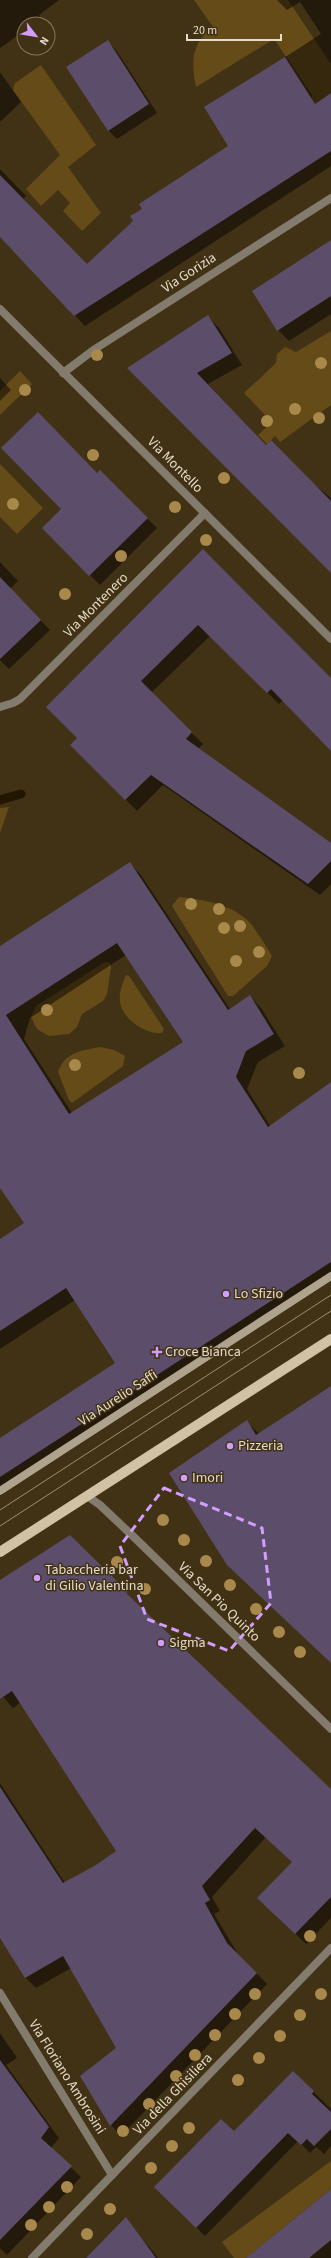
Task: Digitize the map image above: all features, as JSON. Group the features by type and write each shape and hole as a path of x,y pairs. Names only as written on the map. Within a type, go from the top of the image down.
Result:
{"main road":[{"path":"0,1552 331,1339"}],"street":[{"name":"Via Gorizia","path":"63,373 95,349 331,198"},
{"name":"Via Montello","path":"0,309 331,639"},
{"name":"Via Montenero","path":"0,707 13,704 20,699 205,513"},
{"name":"Via Aurelio Saffi","path":"0,1491 331,1276"},
{"name":"Via San Pio Quinto","path":"87,1496 100,1505 137,1540 331,1729"},
{"name":"Via della Ghisiliera","path":"32,2258 331,1948"},
{"name":"Via Floriano Ambrosini","path":"0,1993 112,2176"}],"highlighted area":[{"path":"164,1488 262,1528 271,1603 229,1651 147,1619 120,1546"}],"shaded area":[{"path":"194,0 288,0 331,64 331,93 313,106 310,100 312,95 274,39 196,87 193,69 194,54 200,40 213,27"},
{"path":"41,65 96,145 68,167 101,213 82,231 63,211 70,203 58,190 41,206 26,189 60,155 13,90 15,83"},
{"path":"331,331 331,405 280,442 275,436 267,444 258,435 269,425 269,419 244,393 276,363 277,354 285,347 296,352"},
{"path":"20,371 32,384 0,415 0,391"},
{"path":"0,464 43,508 17,534 0,517"},
{"path":"9,807 0,833 0,808"},
{"path":"179,897 218,904 237,912 252,925 272,956 267,966 233,996 228,996 172,906"},
{"path":"105,962 110,963 111,967 107,994 103,1001 82,1014 77,1027 69,1034 49,1036 37,1029 31,1017 36,1006"},
{"path":"126,975 129,976 164,1029 162,1033 142,1029 125,1014 120,1002 120,995"},
{"path":"100,1047 114,1050 125,1056 123,1066 72,1103 69,1100 58,1072 61,1065 75,1053"},
{"path":"331,2161 331,2189 246,2258 234,2258 222,2242"}],"building":[{"path":"108,40 149,104 108,131 66,67"},
{"path":"285,57 315,104 331,93 331,151 74,316 0,237 0,175 87,264 133,221 130,216 142,209 139,204 228,146 204,107"},
{"path":"331,240 331,296 277,331 252,291"},
{"path":"208,315 232,353 197,373 266,445 271,440 331,501 331,573 127,368"},
{"path":"38,412 97,473 100,470 148,518 89,576 42,528 61,509 1,448"},
{"path":"203,549 331,678 331,751 271,689 267,693 198,625 141,681 192,732 186,739 331,843 331,861 308,884 151,775 125,800 70,745 77,738 46,707"},
{"path":"0,577 41,620 0,659"},
{"path":"130,862 228,1010 250,995 274,1034 246,1051 236,1077 268,1127 331,1082 331,1262 0,1477 0,1438 115,1363 66,1288 0,1331 0,1239 24,1223 0,1188 0,946","holes":["117,943 183,1042 69,1114 6,1015"]},
{"path":"331,1386 331,1663 227,1565 169,1473 247,1420 256,1435"},
{"path":"70,1535 128,1592 126,1593 331,1789 331,1897 295,1934 257,1898 292,1862 255,1828 202,1886 210,1900 205,1903 227,1943 257,1973 110,2126 80,2076 116,2048 63,1956 25,1978 0,1938 0,1787 63,1883 96,1865 116,1851 12,1691 0,1699 0,1580"},
{"path":"0,2060 49,2127 41,2138 72,2166 0,2240"},
{"path":"293,2071 314,2091 312,2094 331,2112 331,2129 314,2146 307,2139 301,2145 288,2133 196,2228 154,2187 221,2119 234,2131"},
{"path":"331,2189 331,2240 309,2258 246,2258"},
{"path":"126,2217 156,2258 86,2258"}],"waterway":[{"path":"0,800 21,794"}],"tram line":[{"path":"0,1510 331,1295"},
{"path":"0,1526 331,1311"}],"place":[{"name":"Lo Sfizio","path":"226,1294"},
{"name":"Croce Bianca","path":"157,1352"},
{"name":"Pizzeria","path":"230,1446"},
{"name":"Imori","path":"184,1478"},
{"name":"Tabaccheria bar di Gilio Valentina","path":"37,1578"},
{"name":"Sigma","path":"161,1643"}]}
